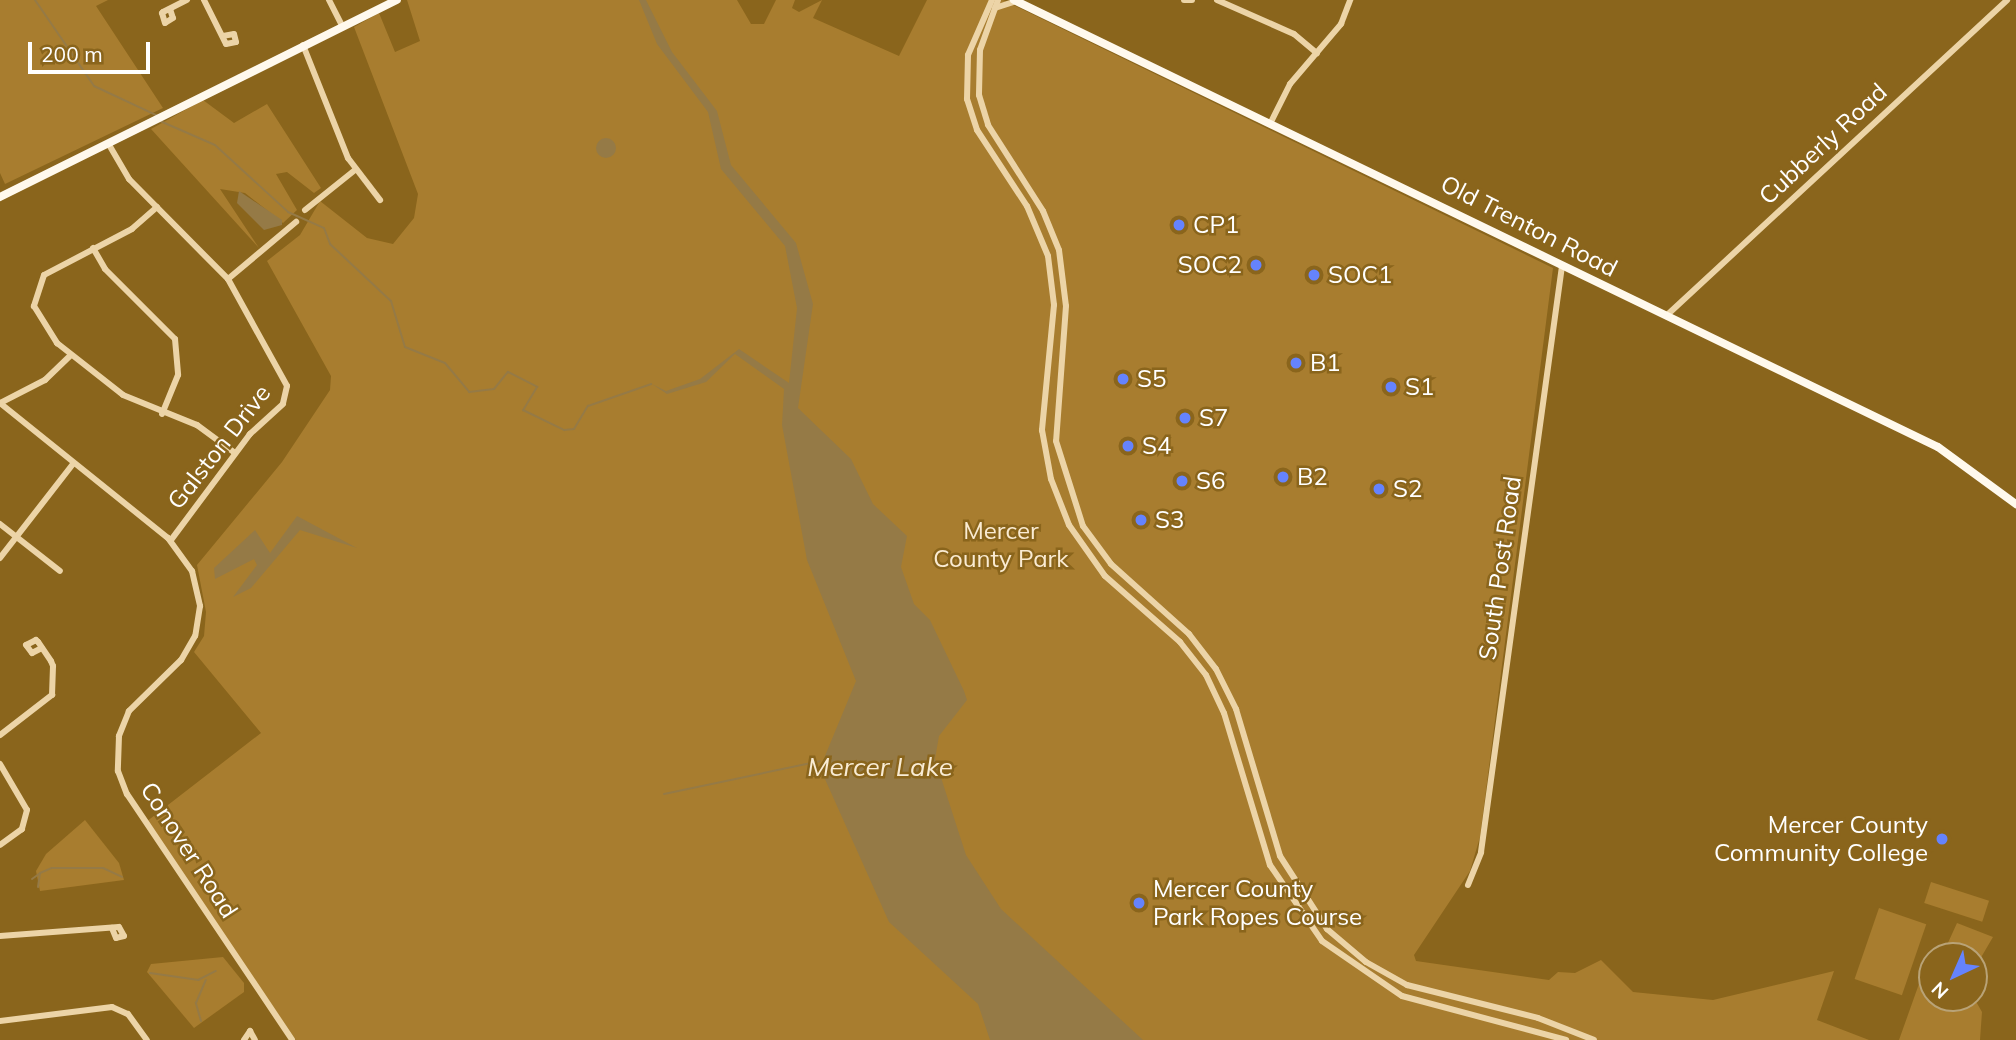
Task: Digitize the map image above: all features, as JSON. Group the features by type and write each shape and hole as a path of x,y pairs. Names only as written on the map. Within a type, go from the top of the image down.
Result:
{"main road":[{"path":"0,197 397,0"},
{"name":"Old Trenton Road","path":"1015,1 1272,120 1562,266 1952,454 2016,504"}],"street":[{"path":"170,9 187,0"},
{"path":"204,0 223,36"},
{"path":"329,0 342,26"},
{"path":"998,0 990,4 970,46 965,77 972,118 990,152 1034,219 1050,266 1054,319 1042,414 1053,487 1084,550 1198,664 1234,747 1274,873 1331,950 1415,1001 1566,1040"},
{"path":"1184,0 1192,0"},
{"path":"1217,0 1294,34 1317,52"},
{"path":"1272,120 1290,84 1341,24 1350,0"},
{"name":"Cubberly Road","path":"1666,316 2007,0"},
{"path":"990,4 1015,1"},
{"path":"990,4 977,75 984,115 1043,211 1062,264 1066,320 1054,418 1066,487 1100,551 1208,657 1230,695 1287,871 1319,920 1352,952 1423,991 1538,1018 1594,1040"},
{"path":"303,45 355,170 380,200"},
{"name":"Galston Drive","path":"108,143 124,173 228,279 288,391 284,404 235,453 171,540"},
{"path":"990,152 1000,145"},
{"path":"305,210 355,170"},
{"path":"157,207 93,248 44,275 34,294 45,328 71,355 132,401 197,425 235,453"},
{"path":"228,279 296,222"},
{"path":"93,248 105,269 175,339 178,375 162,414"},
{"name":"South Post Road","path":"1474,874 1562,266"},
{"path":"0,403 45,380 71,355"},
{"name":"Conover Road","path":"0,403 171,540 196,579 198,626 181,660 129,711 119,736 118,771 127,794 292,1040"},
{"path":"0,558 73,464"},
{"path":"0,524 60,571"},
{"path":"1140,607 1147,597"},
{"path":"0,735 52,695 55,672 42,648"},
{"path":"1234,747 1246,743"},
{"path":"0,764 27,810 22,829 0,845"},
{"path":"0,936 113,928"},
{"path":"0,1021 112,1007 128,1014 147,1040"},
{"path":"244,1040 250,1031 255,1040"}],"green space":[{"path":"0,0 108,0 96,6 163,108 5,184 0,173"},
{"name":"Mercer County Park","path":"407,0 737,0 751,24 764,24 776,0 795,0 792,8 799,12 822,0 813,18 899,56 927,0 1003,0 1553,268 1480,837 1470,871 1414,955 1416,961 1549,980 1558,972 1575,973 1601,960 1633,992 1713,1000 1834,971 1817,1020 1869,1040 296,1040 146,822 261,733 194,652 204,636 206,612 197,565 282,462 330,390 331,376 267,261 300,235 320,201 367,238 393,244 414,218 418,194 354,27 379,13 395,52 420,41"},
{"path":"203,100 234,123 267,104 321,188 314,193 287,172 276,174 297,210 283,223 245,193 220,189 259,248 151,129"},
{"path":"85,820 119,863 124,880 40,891 36,871 46,854"},
{"path":"1931,882 1989,901 1982,922 1924,903"},
{"path":"1879,908 1926,924 1902,995 1855,979"},
{"path":"1957,923 1993,937 1988,946 1988,942 1948,942"},
{"path":"223,957 244,983 244,992 194,1028 147,972 151,964"},
{"path":"1918,987 1918,1012 1982,1012 1980,1040 1899,1040"}],"water":[{"name":"Mercer Lake","path":"639,0 646,0 672,52 717,111 731,165 796,243 813,304 798,408 851,459 873,504 907,536 901,567 914,604 930,620 967,700 939,736 935,759 966,855 1001,909 1143,1040 990,1040 978,1004 889,922 820,768 856,681 807,560 782,425 784,389 735,354 706,382 667,394 652,384 666,391 700,379 739,349 789,383 797,308 785,246 721,169 708,112 657,44"},
{"path":"606,138 613,141 616,148 613,155 606,158 599,155 596,148 599,141"},
{"path":"239,191 282,220 282,225 264,230 237,203"},
{"path":"297,516 357,548 300,530 251,588 233,597 257,565 254,559 215,579 214,568 255,530 270,553"}],"waterway":[{"path":"35,0 94,86 158,116"},
{"path":"160,121 215,145 288,212 324,228 330,244 391,301 405,347 445,363 469,392 494,389 508,372 537,387 523,410 564,430 574,429 588,406 651,384"},
{"path":"664,794 820,761"},
{"path":"38,887 40,873 52,868 103,868 122,877"},
{"path":"32,879 39,874"},
{"path":"150,973 198,980 216,971"},
{"path":"201,1021 196,1003 206,980"}],"place":[{"name":"CP1","path":"1179,225"},
{"name":"SOC2","path":"1256,265"},
{"name":"SOC1","path":"1314,275"},
{"name":"B1","path":"1296,363"},
{"name":"S5","path":"1123,379"},
{"name":"S1","path":"1391,387"},
{"name":"S7","path":"1185,418"},
{"name":"S4","path":"1128,446"},
{"name":"B2","path":"1283,477"},
{"name":"S6","path":"1182,481"},
{"name":"S2","path":"1379,489"},
{"name":"S3","path":"1141,520"},
{"name":"Mercer County Community College","path":"1942,839"},
{"name":"Mercer County Park Ropes Course","path":"1139,903"}]}
